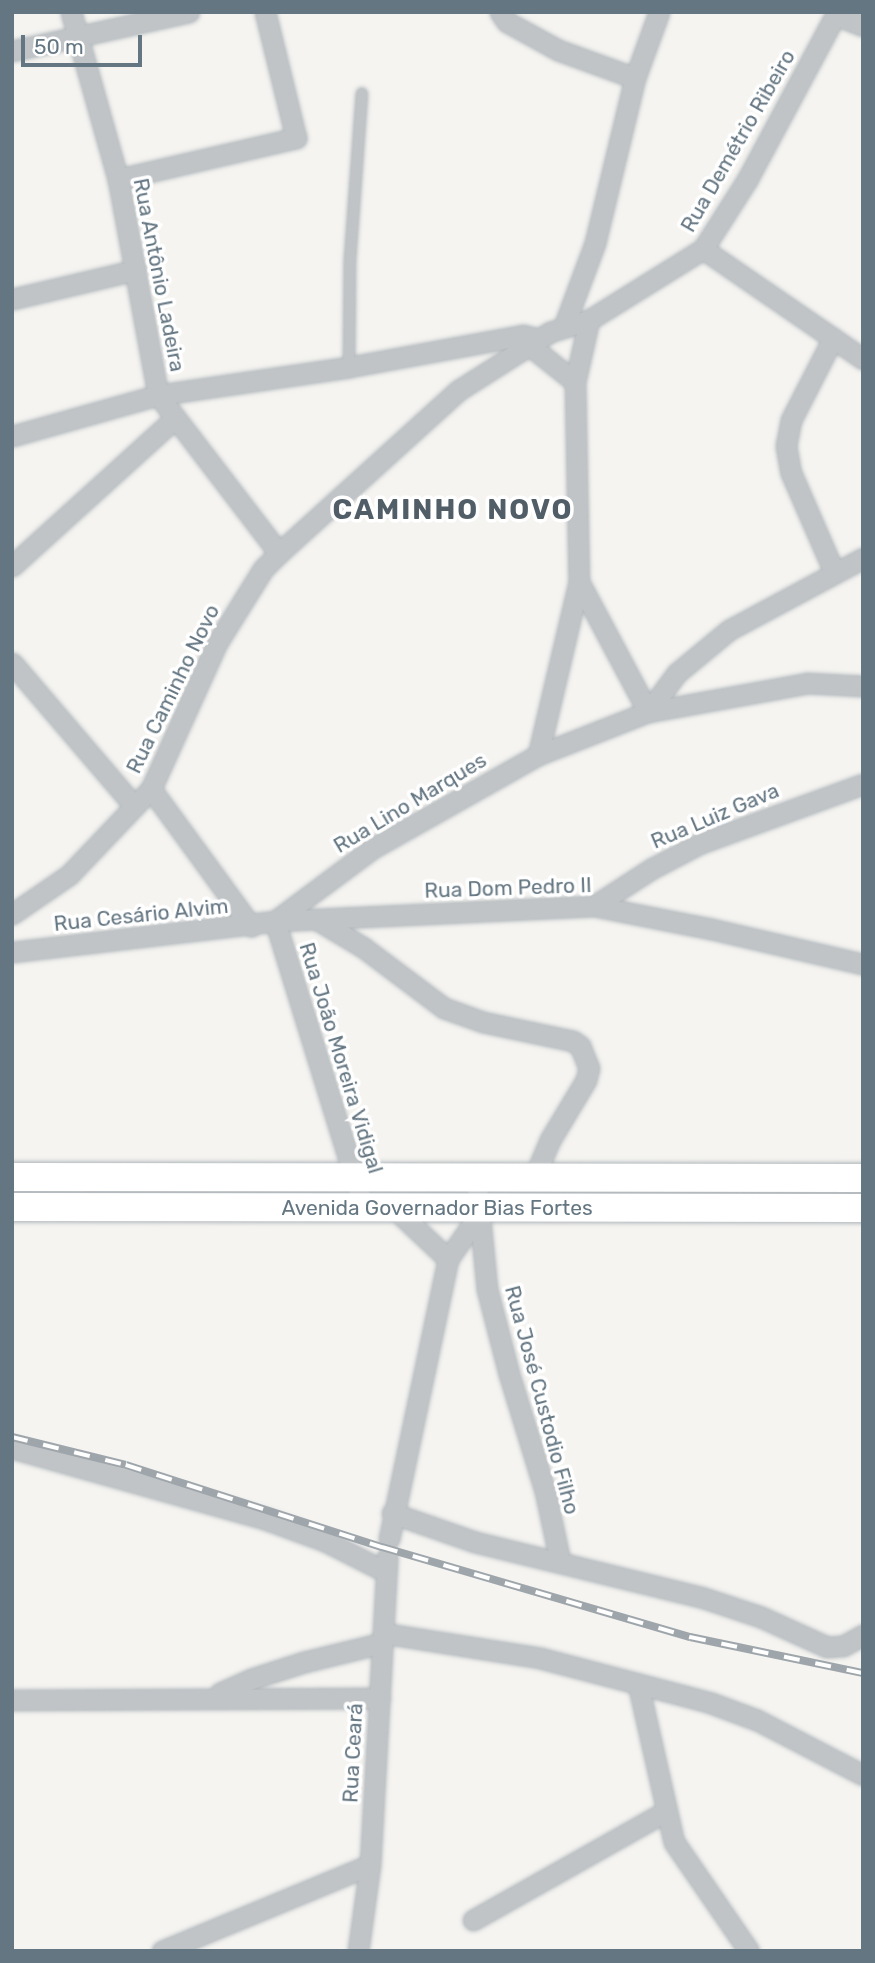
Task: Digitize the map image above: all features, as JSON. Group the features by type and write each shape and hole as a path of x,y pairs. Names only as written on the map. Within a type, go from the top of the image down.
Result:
{"main road":[{"name":"Avenida Governador Bias Fortes","path":"12,1177 863,1178"},
{"path":"720,1177 720,1208"},
{"name":"Avenida Governador Bias Fortes","path":"12,1208 395,1209 478,1212 863,1208"}],"street":[{"name":"Rua Antônio Ladeira","path":"71,12 118,179 158,395 278,553"},
{"path":"12,51 189,12"},
{"path":"118,179 296,138 265,12"},
{"path":"499,12 507,22 558,50 635,78"},
{"path":"564,326 595,243 635,78 659,12"},
{"path":"836,13 863,26"},
{"name":"Rua Demétrio Ribeiro","path":"564,326 589,320 703,249 747,180 836,13"},
{"path":"703,249 863,359"},
{"path":"12,299 136,270"},
{"path":"538,755 579,582 575,382 589,320"},
{"name":"Rua Caminho Novo","path":"12,914 69,876 151,789 217,643 263,569 278,553 459,390 564,326"},
{"path":"12,436 158,395 349,367 523,335 534,342 575,382"},
{"path":"833,338 791,420 786,446 791,473 834,572"},
{"path":"12,566 175,418"},
{"path":"579,582 648,712 677,673 700,651 773,604 863,558"},
{"path":"12,663 134,806"},
{"name":"Rua Lino Marques","path":"275,921 373,848 538,755 648,712 807,684 863,686"},
{"name":"Rua Luiz Gava","path":"594,906 651,869 701,843 863,784"},
{"path":"151,789 251,926"},
{"name":"Rua Dom Pedro II","path":"275,921 594,906 711,929 863,964"},
{"path":"316,919 364,948 444,1008 483,1022 573,1041 580,1046 589,1068 586,1080 550,1140 535,1176"},
{"name":"Rua Cesário Alvim","path":"12,952 251,926 275,921"},
{"name":"Rua João Moreira Vidigal","path":"275,921 364,1209"},
{"path":"476,1177 478,1212"},
{"path":"395,1209 448,1259"},
{"name":"Rua Ceará","path":"358,1951 370,1865 392,1513 448,1259 478,1212"},
{"name":"Rua José Custodio Filho","path":"478,1212 487,1289 509,1374 545,1491 560,1561"},
{"path":"12,1448 265,1519 324,1541 388,1556"},
{"path":"392,1513 475,1542 713,1601 761,1617 827,1647 838,1647 863,1635"},
{"path":"213,1697 251,1679 383,1638 527,1655 711,1703 757,1720 863,1775"},
{"path":"638,1684 665,1812 674,1842 746,1950"},
{"path":"12,1700 380,1698"},
{"path":"473,1920 665,1812"},
{"path":"162,1951 370,1865"}],"lane":[{"path":"349,367 350,260 362,93"}],"railway":[{"path":"12,1437 126,1465 382,1547 690,1637 863,1673"}],"district":[{"name":"CAMINHO NOVO","path":"453,510"}]}
